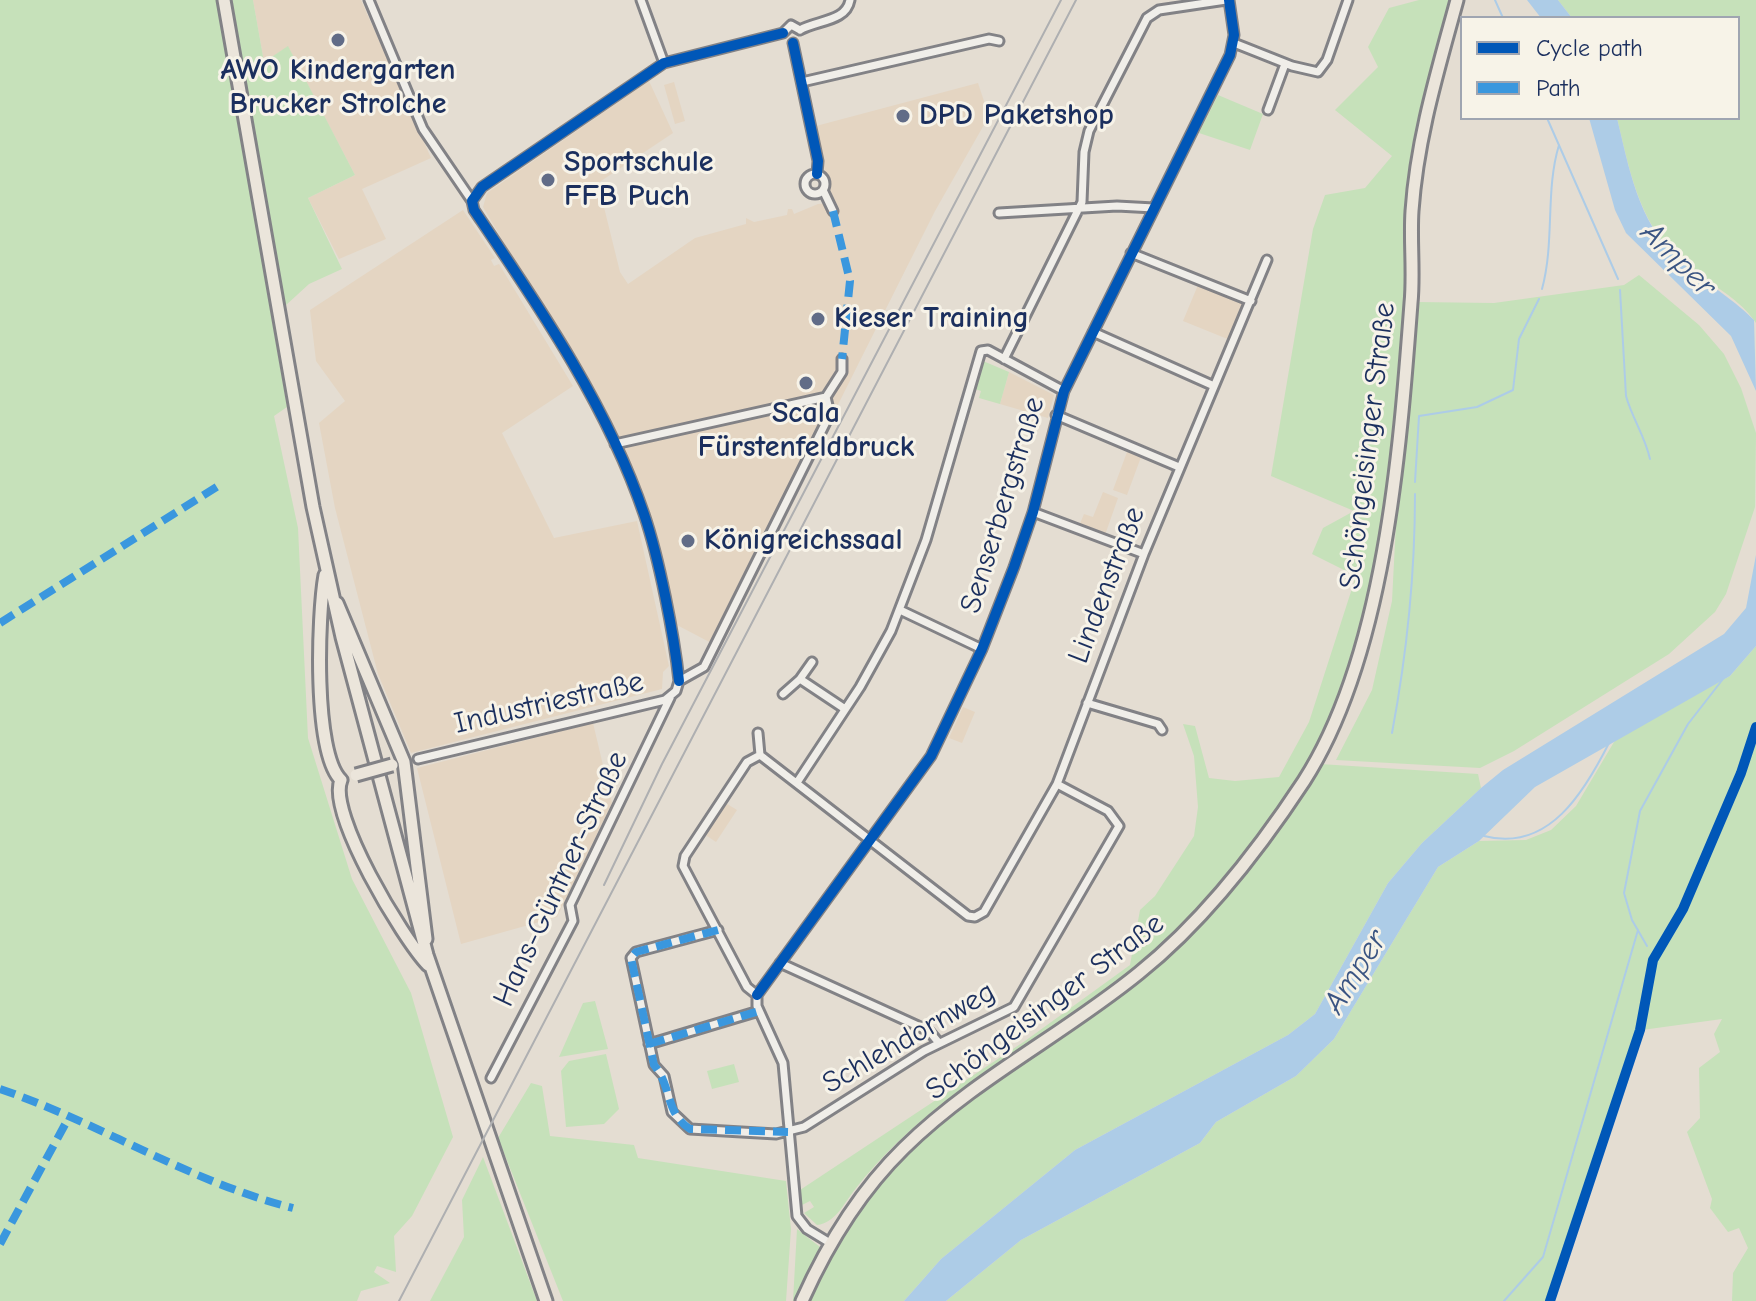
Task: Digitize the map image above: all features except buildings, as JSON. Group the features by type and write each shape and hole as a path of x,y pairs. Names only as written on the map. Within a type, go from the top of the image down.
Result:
{"main road":[{"path":"224,0 332,594 427,955 546,1301"},
{"name":"Schöngeisinger Straße","path":"802,1301 830,1243 882,1171 924,1129 1140,973 1198,918 1281,814 1307,775 1332,727 1350,682 1374,597 1393,487 1412,300 1412,211 1422,131 1457,0"},
{"path":"326,569 317,633 322,714 335,770 341,780 339,786 367,870 412,948 431,968"},
{"path":"332,594 347,618 398,763 424,908 427,955"},
{"path":"341,780 418,759"}],"street":[{"name":"Industriestraße","path":"369,0 423,129 472,201 474,210 578,375 615,444 645,518 679,681 670,698 418,759"},
{"path":"641,0 664,63"},
{"path":"472,201 482,187 664,63 783,33 791,25 800,30 840,16 849,8 850,0"},
{"path":"1004,359 1079,207 1089,131 1147,18 1159,10 1228,0 1234,43 1312,73 1324,67 1348,0"},
{"path":"793,43 800,38 800,30"},
{"path":"783,33 787,41 793,43"},
{"path":"802,82 989,39 999,41"},
{"path":"793,43 818,161 817,174"},
{"name":"Senserbergstraße","path":"757,995 931,756 982,649 1033,512 1064,391 1234,43"},
{"path":"1268,110 1285,64"},
{"path":"817,174 802,180 812,193 823,190"},
{"path":"817,174 825,180 823,190 833,211"},
{"path":"999,213 1079,207 1146,205 1154,208"},
{"path":"1131,253 1251,301"},
{"name":"Lindenstraße","path":"872,840 968,916 975,917 984,912 1057,784 1144,554 1267,260"},
{"path":"1093,332 1214,386"},
{"path":"798,781 881,651 900,610 926,540 979,355 984,349 1064,391"},
{"path":"615,444 826,397 842,372 842,359"},
{"path":"679,681 704,667 830,414 826,397"},
{"path":"1056,415 1179,467"},
{"path":"1033,512 1144,554"},
{"path":"900,610 982,649"},
{"path":"783,694 800,679 812,662"},
{"path":"800,679 845,709"},
{"name":"Hans-Güntner-Straße","path":"491,1078 573,921 570,905 670,698"},
{"path":"1087,703 1158,724 1162,730"},
{"path":"758,733 760,755"},
{"path":"760,755 872,840"},
{"path":"760,755 747,762 683,861 687,877 747,987 757,995 759,1011 783,1063 797,1216 807,1229 830,1243"},
{"name":"Schlehdornweg","path":"788,1132 804,1127 939,1043 1014,1007 1117,832 1119,823 1113,815 1057,784"},
{"path":"718,930 636,952 631,958 654,1065 664,1076 672,1112 690,1129 788,1132"},
{"path":"780,963 929,1031 939,1043"},
{"path":"649,1044 759,1011"}],"shaded area":[{"path":"253,0 361,0 431,158 362,189 386,239 339,259 308,198 355,175 288,47 264,62"},
{"path":"649,81 673,133 598,183 620,272 628,284 695,238 746,224 746,218 754,222 787,215 788,209 792,209 794,214 818,204 831,203 816,126 978,83 989,116 935,211 717,646 675,624 651,520 619,439 483,207 487,193"},
{"path":"674,82 685,121 675,124 664,85"},
{"path":"463,210 495,258 491,260 494,266 499,264 573,386 502,433 554,538 637,521 669,666 663,672 662,689 411,753 378,674 335,508 319,423 345,401 316,361 310,310"},
{"path":"1198,285 1245,304 1230,340 1183,321"},
{"path":"1009,372 1054,395 1048,418 1000,404"},
{"path":"1127,452 1141,457 1127,495 1113,490"},
{"path":"1103,492 1118,498 1105,535 1079,526 1084,514 1093,517"},
{"path":"963,707 975,712 962,743 949,738"},
{"path":"593,723 612,803 557,917 461,944 417,768"},
{"path":"724,802 737,810 716,842 704,834"}],"green space":[{"path":"0,0 217,0 287,407 274,416 298,528 308,738 352,879 411,993 453,1137 412,1216 394,1236 396,1272 377,1266 374,1272 390,1283 361,1291 357,1301 0,1301"},
{"path":"232,0 253,0 264,62 288,46 355,175 308,198 342,269 309,284 285,306"},
{"path":"1419,0 1453,0 1424,101 1412,168 1407,223 1407,304 1387,494 1359,635 1345,680 1318,742 1301,774 1261,834 1195,914 1111,987 931,1113 876,1164 834,1217 817,1225 804,1213 814,1207 810,1201 802,1205 800,1190 1025,1041 1130,965 1140,910 1155,896 1194,836 1198,807 1194,756 1183,724 1195,726 1209,778 1235,781 1279,777 1309,722 1356,576 1312,554 1323,528 1354,511 1271,476 1313,229 1325,195 1365,188 1392,156 1335,110 1378,67 1368,47 1389,8"},
{"path":"1558,0 1756,0 1756,323 1739,303 1676,257 1652,226 1637,192 1617,120 1740,120 1740,16 1570,16"},
{"path":"1218,95 1263,114 1250,150 1199,133"},
{"path":"1639,275 1699,325 1724,354 1741,388 1756,433 1755,507 1726,594 1715,612 1669,654 1514,751 1480,768 1336,760 1372,690 1392,601 1398,484 1416,302 1494,303 1624,285"},
{"path":"983,361 1009,372 1000,404 979,398 981,391 975,389"},
{"path":"1756,646 1756,1301 1732,1301 1733,1273 1748,1248 1739,1228 1728,1232 1710,1208 1712,1199 1687,1132 1700,1118 1699,1068 1720,1052 1714,1034 1722,1019 1642,1030 1639,1022 1548,1301 946,1301 1021,1240 1200,1143 1216,1122 1296,1076 1334,1039 1438,867 1479,841 1526,840 1551,830 1576,806 1617,737 1730,676"},
{"path":"1320,764 1478,774 1481,788 1422,843 1388,883 1315,1014 1288,1035 1075,1150 941,1259 904,1301 810,1301 857,1213 906,1154 972,1099 1114,1000 1173,951 1242,876"},
{"path":"595,1001 608,1049 559,1057 583,1003"},
{"path":"606,1054 619,1109 604,1124 566,1127 561,1071 569,1061"},
{"path":"734,1064 739,1082 712,1089 707,1071"},
{"path":"531,1083 542,1086 550,1136 634,1145 638,1158 786,1181 791,1229 786,1301 563,1301 498,1138"},
{"path":"483,1157 537,1301 430,1301 464,1237 462,1200"},
{"path":"797,1229 820,1247 796,1301 793,1301"}],"water":[{"path":"1527,0 1558,0 1570,16 1539,16"},
{"name":"Amper","path":"1590,120 1617,120 1637,193 1653,228 1677,258 1754,320 1756,391 1731,336 1626,233 1615,210"},
{"name":"Amper","path":"1756,555 1756,646 1730,676 1535,787 1479,841 1438,867 1334,1039 1296,1076 1216,1122 1200,1143 1021,1240 946,1301 904,1301 941,1259 1075,1150 1288,1035 1315,1014 1388,883 1422,843 1503,770 1724,634 1746,608"}],"waterway":[{"path":"1495,0 1502,16"},
{"path":"1548,120 1618,279"},
{"path":"1542,289 1548,253 1552,180 1559,145"},
{"path":"1620,290 1626,396 1650,459"},
{"path":"1415,482 1419,416 1477,407 1513,390 1519,339 1539,299"},
{"path":"1392,733 1409,614 1415,494"},
{"path":"1647,946 1632,920 1624,893 1640,811 1688,724 1723,679"},
{"path":"1484,836 1507,839 1546,827 1576,798 1610,741"},
{"path":"1504,1301 1543,1257 1638,930"}],"railway":[{"path":"604,885 662,764 1061,0"},
{"path":"399,1301 1076,0"}],"marked path":[{"path":"833,211 850,281 842,359"},
{"path":"0,623 218,486"},
{"path":"718,930 636,952 631,958 654,1065 676,1115 690,1129 788,1132"},
{"path":"649,1044 759,1011"},
{"path":"0,1089 73,1118 181,1168 255,1197 293,1208"},
{"path":"0,1244 68,1119"}],"cycle path":[{"path":"757,995 931,756 982,649 1033,512 1064,391 1230,55 1234,35 1229,0"},
{"path":"679,681 670,619 655,552 629,474 591,395 474,210 472,201 482,187 664,63 783,33"},
{"path":"793,43 818,161 817,174"},
{"path":"1550,1301 1640,1030 1653,960 1683,909 1741,773 1756,727"}],"place":[{"name":"AWO Kindergarten Brucker Strolche","path":"338,40"},
{"name":"DPD Paketshop","path":"903,116"},
{"name":"Sportschule FFB Puch","path":"548,180"},
{"name":"Kieser Training","path":"818,319"},
{"name":"Scala Fürstenfeldbruck","path":"806,383"},
{"name":"Königreichssaal","path":"688,541"}]}
